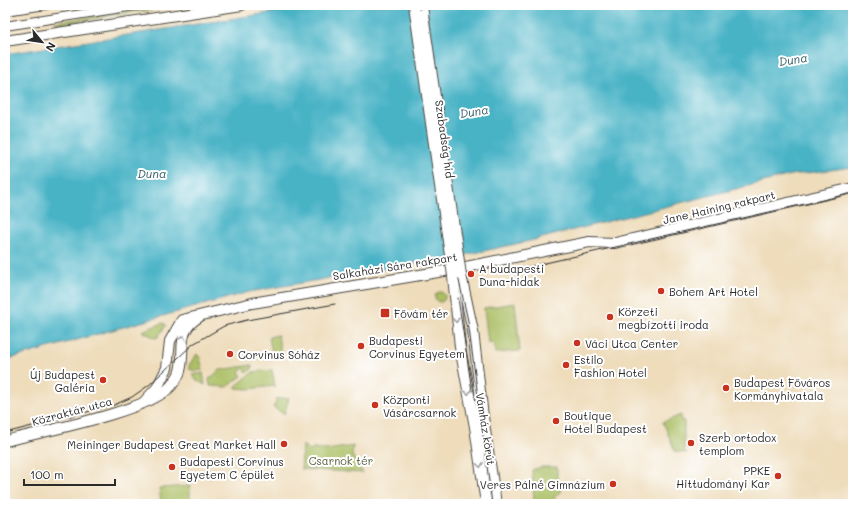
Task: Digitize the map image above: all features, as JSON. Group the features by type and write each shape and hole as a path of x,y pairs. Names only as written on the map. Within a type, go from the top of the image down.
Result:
{"main road":[{"path":"5,41 242,5"},
{"name":"Szabadság híd","path":"414,5 457,276"},
{"name":"Szabadság híd","path":"422,5 457,276"},
{"name":"Jane Haining rakpart","path":"589,242 615,243 853,188"},
{"name":"Salkaházi Sára rakpart","path":"169,358 170,341 182,320 252,303 456,269 589,242"},
{"name":"Vámház körút","path":"457,276 456,319 475,427 486,504"},
{"name":"Vámház körút","path":"457,276 473,331 478,383 496,504"},
{"name":"Salkaházi Sára rakpart","path":"180,372 182,340 186,328 194,320 204,314"},
{"name":"Közraktár utca","path":"144,402 157,388 167,368 169,358"},
{"name":"Közraktár utca","path":"5,442 79,423 144,402 164,392 170,387 180,372"}],"street":[{"path":"5,12 46,5"},
{"path":"5,26 141,5"}],"green space":[{"path":"168,5 183,5 60,24 54,22"},
{"path":"440,292 445,297 440,302 435,297"},
{"path":"515,303 520,351 495,353 492,342 488,343 484,308"},
{"path":"163,323 166,325 158,337 155,338 142,331"},
{"path":"278,335 281,352 272,353 269,337"},
{"path":"197,354 200,358 203,370 195,371 189,369 189,365"},
{"path":"252,365 252,369 247,372 244,368 239,372 242,376 227,387 210,386 209,379 220,370"},
{"path":"272,370 275,386 248,389 236,388 236,386 253,372"},
{"path":"203,373 205,385 196,380 192,375"},
{"path":"289,398 284,414 273,407 276,403 275,399"},
{"path":"681,415 681,421 684,421 684,450 687,453 675,451 663,422"},
{"name":"Csarnok tér","path":"303,445 311,451 314,447 319,450 320,448 326,450 353,446 352,455 363,473 301,469"},
{"path":"541,467 557,467 557,482 561,484 560,493 554,496 557,504 534,504 532,470"},
{"path":"190,486 190,501 161,501 159,488"}],"water":[{"name":"Duna","path":"320,5 853,5 853,167 791,175 534,240 424,264 422,262 249,292 5,360 5,54"}],"tram line":[{"path":"419,5 458,276 468,321 492,504"},
{"path":"519,269 853,193"},
{"path":"458,298 472,391"},
{"path":"5,433 114,405 132,397 149,385 193,344 224,326 247,320 335,304"}],"place":[{"name":"A budapesti Duna-hidak","path":"471,274"},
{"name":"Bohem Art Hotel","path":"661,291"},
{"name":"Fővám tér","path":"385,313"},
{"name":"Körzeti megbízotti iroda","path":"610,317"},
{"name":"Váci Utca Center","path":"577,343"},
{"name":"Budapesti Corvinus Egyetem","path":"361,346"},
{"name":"Corvinus Sóház","path":"230,354"},
{"name":"Estilo Fashion Hotel","path":"566,365"},
{"name":"Új Budapest Galéria","path":"103,380"},
{"name":"Budapest Főváros Kormányhivatala","path":"726,388"},
{"name":"Központi Vásárcsarnok","path":"375,405"},
{"name":"Boutique Hotel Budapest","path":"556,421"},
{"name":"Szerb ortodox templom","path":"691,443"},
{"name":"Meininger Budapest Great Market Hall","path":"284,444"},
{"name":"Budapesti Corvinus Egyetem C épület","path":"172,467"},
{"name":"PPKE Hittudományi Kar","path":"778,476"},
{"name":"Veres Pálné Gimnázium","path":"613,484"}]}
